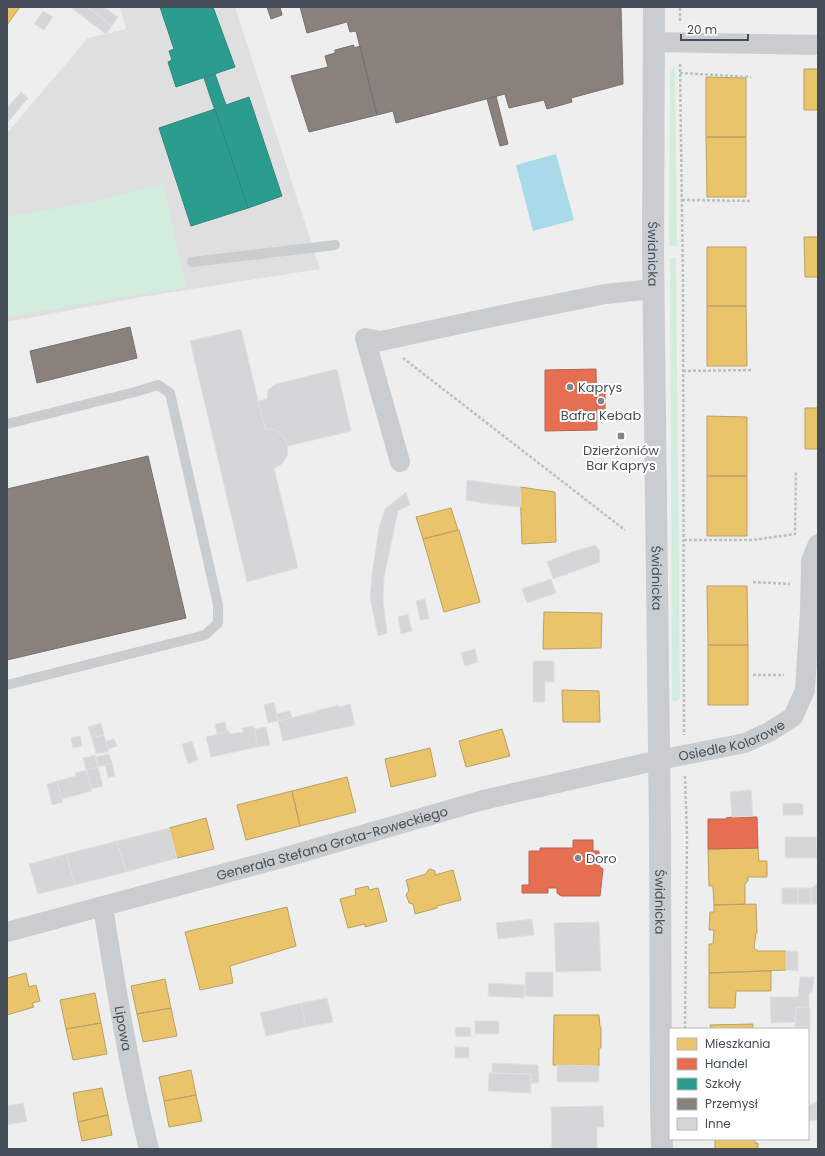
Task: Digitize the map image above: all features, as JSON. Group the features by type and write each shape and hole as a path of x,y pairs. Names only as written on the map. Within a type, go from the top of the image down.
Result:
{"street":[{"name":"Świdnicka","path":"654,7 653,251 662,1149"},
{"path":"654,42 818,45"},
{"path":"400,462 365,338 381,341 605,294 654,289"},
{"name":"Osiedle Kolorowe","path":"658,760 745,743 769,732 792,717 805,690 810,611 811,561 818,544"},
{"name":"Generała Stefana Grota-Roweckiego","path":"7,932 292,855 483,800 658,760"},
{"name":"Lipowa","path":"103,907 120,1014 142,1123 149,1149"}],"lane":[{"path":"192,262 335,245"},
{"path":"7,424 158,385 170,392 218,605 218,623 205,634 7,685"}],"path":[{"path":"680,7 684,371 684,733"},
{"path":"680,73 751,76"},
{"path":"682,200 751,201"},
{"path":"381,341 625,530"},
{"path":"684,371 752,370"},
{"path":"795,542 796,470"},
{"path":"684,540 753,540 795,534"},
{"path":"753,582 796,584"},
{"path":"684,775 686,836 685,1028"}],"shaded area":[{"path":"120,7 235,7 320,269 141,297 7,322 7,133 88,38 126,29"}],"green space":[{"path":"675,65 677,246 669,246 670,73"},
{"path":"163,183 186,288 121,297 7,317 7,217 101,200"},
{"path":"670,258 676,258 680,698 677,701 672,701"}],"water":[{"path":"556,154 574,220 533,231 516,165"}],"building: Mieszkania":[{"path":"7,7 20,7 7,25"},
{"path":"804,69 818,69 818,110 804,110"},
{"path":"706,77 746,78 746,137 706,137"},
{"path":"706,137 746,137 746,197 707,197"},
{"path":"804,237 818,237 818,277 805,277"},
{"path":"707,247 746,247 746,306 707,306"},
{"path":"707,306 746,306 747,366 707,366"},
{"path":"805,408 818,408 818,449 805,449"},
{"path":"707,416 747,417 747,476 707,476"},
{"path":"707,476 747,476 747,536 707,536"},
{"path":"520,487 555,492 556,542 522,544"},
{"path":"451,508 458,530 423,539 416,517"},
{"path":"459,530 480,602 444,612 423,539"},
{"path":"707,586 747,586 748,645 708,645"},
{"path":"544,612 602,613 601,648 543,649"},
{"path":"708,645 748,645 748,705 708,705"},
{"path":"562,690 599,691 600,722 563,722"},
{"path":"502,729 510,756 466,767 459,741"},
{"path":"430,748 436,776 391,787 385,759"},
{"path":"347,777 356,812 300,826 292,791"},
{"path":"292,791 300,826 246,840 237,805"},
{"path":"206,818 214,849 177,858 169,828"},
{"path":"758,848 759,861 767,861 767,877 748,877 748,881 745,884 745,904 714,905 713,886 709,886 708,849"},
{"path":"431,869 435,871 435,875 453,870 461,900 437,906 437,908 415,914 413,904 409,903 406,894 409,891 406,880 426,874 428,870"},
{"path":"368,886 369,890 378,888 387,921 365,927 365,924 348,928 340,899 356,895 355,889"},
{"path":"756,904 757,933 754,948 758,951 786,951 786,970 709,973 709,944 713,944 714,930 709,930 710,912 714,912 714,905"},
{"path":"287,907 296,946 230,966 233,983 200,990 185,932"},
{"path":"771,971 771,991 736,991 735,1008 709,1008 709,973"},
{"path":"26,973 29,987 36,985 40,1001 32,1003 34,1007 7,1015 7,978"},
{"path":"165,979 171,1008 137,1014 131,986"},
{"path":"95,993 101,1023 66,1029 60,1000"},
{"path":"171,1008 177,1036 143,1042 137,1014"},
{"path":"554,1015 599,1015 601,1027 601,1048 599,1048 599,1066 553,1065"},
{"path":"101,1023 107,1054 73,1060 66,1029"},
{"path":"753,1024 753,1028 711,1028 710,1025"},
{"path":"191,1070 196,1095 164,1101 159,1077"},
{"path":"102,1088 108,1115 78,1122 73,1093"},
{"path":"196,1095 202,1121 169,1127 164,1101"},
{"path":"108,1115 112,1135 82,1141 78,1122"},
{"path":"715,1140 755,1140 755,1143 758,1143 758,1149 715,1149"}],"building: Handel":[{"name":"Kaprys","path":"596,369 597,430 545,431 545,370"},
{"name":"Bafra Kebab","path":"597,392 605,392 605,409 598,410"},
{"path":"732,817 757,817 758,848 708,849 708,819 726,819"},
{"path":"573,840 593,840 593,851 599,851 599,866 603,869 600,896 561,896 557,893 557,888 548,888 548,893 522,893 522,885 529,885 529,851 540,851 540,848 573,848"}],"building: Szkoły":[{"path":"160,7 213,7 235,67 176,87 168,62 172,60 169,51 174,49"},
{"path":"215,74 226,105 249,97 282,196 248,208 204,78"},
{"path":"215,109 248,208 191,226 159,128"}],"building: Przemysł":[{"path":"267,7 280,7 282,15 271,19"},
{"path":"300,7 621,7 623,84 571,98 572,102 547,109 544,100 509,108 505,94 396,123 393,111 377,115 356,31 350,32 347,22 307,33"},
{"path":"354,45 354,48 360,46 377,115 309,132 291,76 328,67 325,56 335,53 335,50"},
{"path":"496,96 508,144 500,146 487,99"},
{"path":"130,327 137,358 37,383 30,351"},
{"path":"148,456 186,618 7,660 7,489"}],"building: Inne":[{"path":"70,7 87,7 112,26 106,34"},
{"path":"87,7 104,7 118,17 112,26"},
{"path":"43,11 53,17 44,30 34,24"},
{"path":"21,92 28,98 7,123 7,108"},
{"path":"241,329 265,429 276,430 284,437 288,446 287,456 282,464 274,468 298,568 247,582 190,341"},
{"path":"337,369 351,431 288,446 284,437 276,430 265,429 258,401 267,399 268,390 276,384"},
{"path":"467,480 520,487 521,507 480,503 466,500"},
{"path":"406,492 410,505 398,511 384,577 383,600 387,633 378,636 370,598 379,527 385,509"},
{"path":"595,545 599,549 600,562 553,579 547,562"},
{"path":"551,579 556,593 527,603 522,589"},
{"path":"425,599 429,619 420,620 416,601"},
{"path":"408,614 412,631 401,634 398,617"},
{"path":"475,649 478,662 465,666 461,653"},
{"path":"533,661 554,661 554,682 545,682 545,702 533,702"},
{"path":"274,702 278,721 268,723 264,705"},
{"path":"350,704 355,725 283,741 278,721 339,705 339,707"},
{"path":"290,711 292,718 278,721 277,714"},
{"path":"225,722 227,732 217,734 215,724"},
{"path":"101,723 104,735 92,738 88,727"},
{"path":"254,726 258,747 211,757 206,737 229,731 230,734 243,732 242,728"},
{"path":"266,727 270,745 258,747 254,729"},
{"path":"104,735 109,751 96,754 92,738"},
{"path":"80,736 82,746 73,748 71,738"},
{"path":"114,739 117,746 108,749 106,741"},
{"path":"192,741 198,760 188,764 182,744"},
{"path":"109,754 112,763 98,767 96,757"},
{"path":"95,755 98,767 86,770 83,758"},
{"path":"112,763 115,776 108,778 105,765"},
{"path":"98,767 103,786 91,789 86,770"},
{"path":"86,770 92,791 62,799 57,781 76,776 75,773"},
{"path":"57,781 63,802 52,805 47,784"},
{"path":"751,790 753,816 732,817 730,792"},
{"path":"783,803 803,804 803,815 783,815"},
{"path":"169,828 177,858 126,872 117,841"},
{"path":"785,837 816,837 817,858 785,858"},
{"path":"117,841 126,872 75,885 66,854"},
{"path":"66,854 75,885 38,894 29,864"},
{"path":"818,883 818,904 811,904 811,888"},
{"path":"782,888 798,888 798,904 782,904"},
{"path":"798,888 811,888 811,904 798,904"},
{"path":"532,919 534,935 498,939 496,923"},
{"path":"599,922 601,971 556,972 554,923"},
{"path":"786,951 798,951 798,971 786,970"},
{"path":"526,972 553,972 553,997 525,996"},
{"path":"800,977 814,977 812,992 809,993 809,1007 796,1007 795,1022 771,1023 770,997 798,997"},
{"path":"489,983 525,985 524,998 488,996"},
{"path":"327,998 333,1022 306,1027 301,1003"},
{"path":"301,1003 306,1027 266,1036 260,1013"},
{"path":"796,1007 810,1008 810,1027 795,1027"},
{"path":"475,1021 499,1021 499,1034 475,1034"},
{"path":"470,1027 471,1036 456,1037 455,1028"},
{"path":"455,1047 469,1047 469,1058 455,1058"},
{"path":"492,1063 538,1065 539,1083 531,1083 531,1074 492,1073"},
{"path":"557,1065 599,1066 599,1082 557,1082"},
{"path":"489,1073 531,1074 531,1093 488,1091"},
{"path":"817,1102 818,1120 809,1121 809,1106"},
{"path":"23,1103 27,1121 7,1125 7,1106"},
{"path":"603,1106 604,1127 597,1127 597,1149 552,1149 551,1107"}],"place":[{"name":"Kaprys","path":"570,387"},
{"name":"Bafra Kebab","path":"601,401"},
{"name":"Dzierżoniów Bar Kaprys","path":"621,436"},
{"name":"Doro","path":"578,858"}]}
